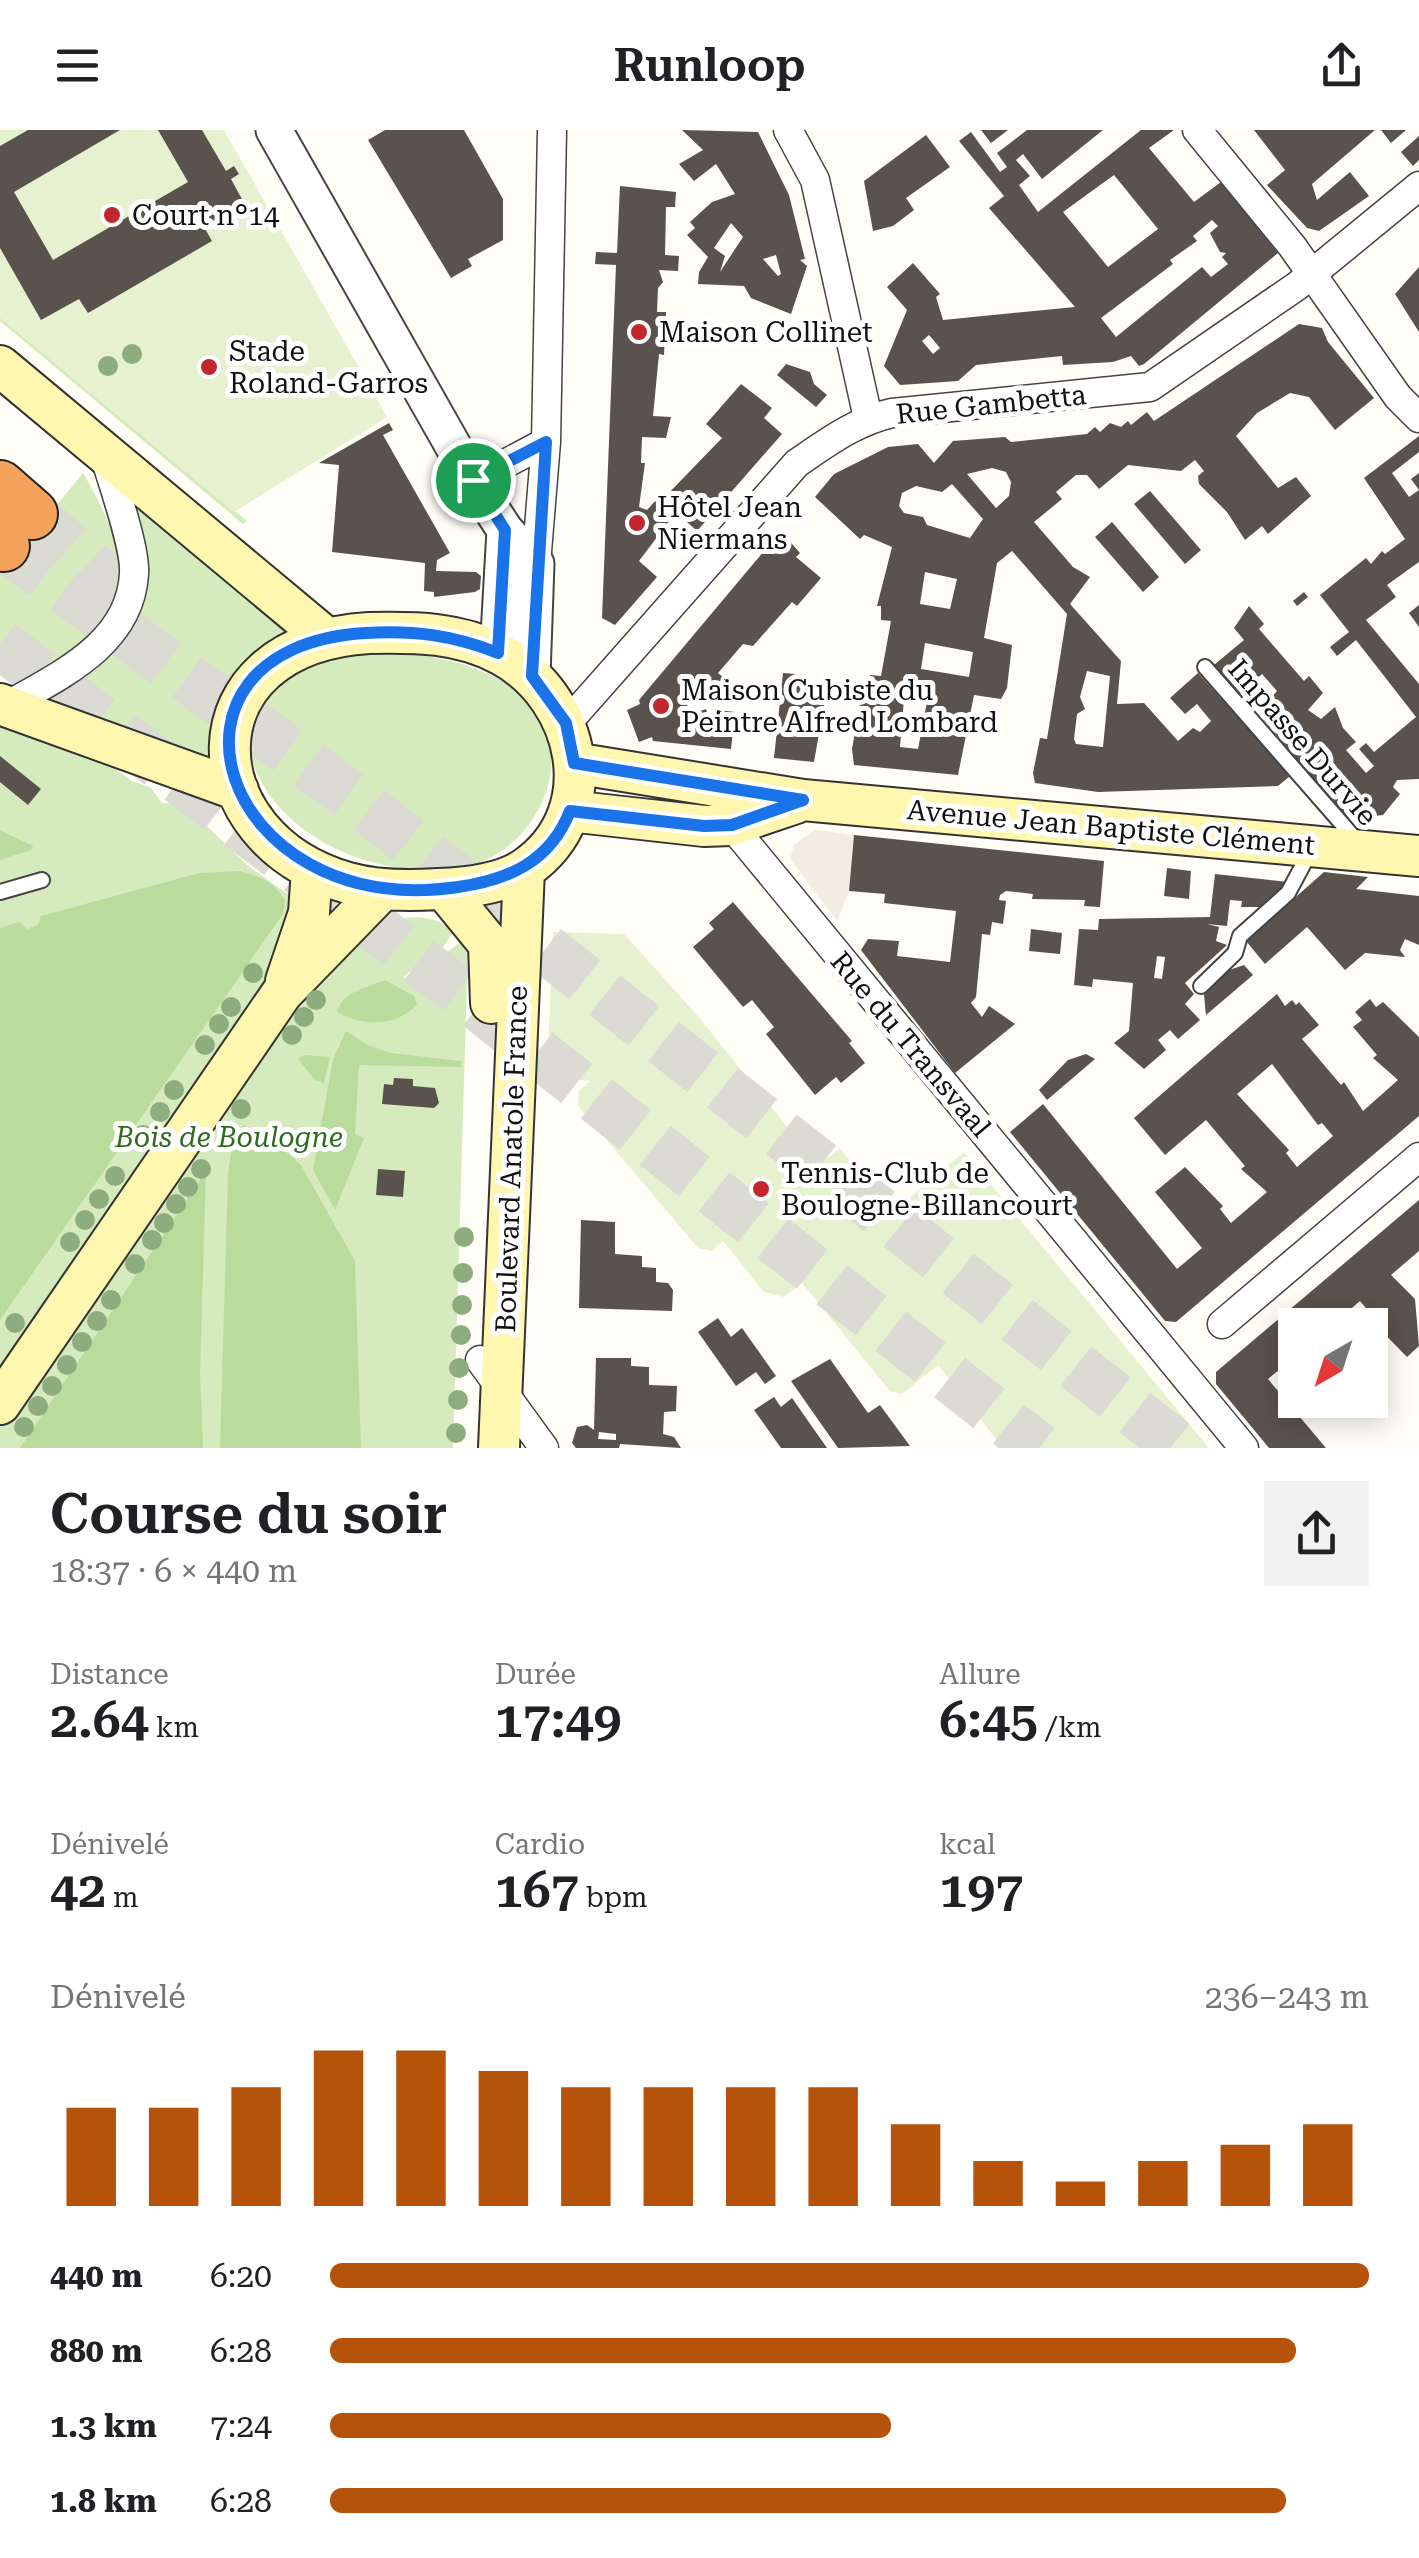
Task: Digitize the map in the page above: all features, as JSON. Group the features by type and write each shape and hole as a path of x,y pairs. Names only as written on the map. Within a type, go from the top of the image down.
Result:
{"main road":[{"path":"0,366 325,637"},
{"path":"432,633 498,653 532,676 566,723 574,763 570,811 552,842 524,870 483,883 444,889 382,890 312,869 262,827 238,790 229,745 238,704 273,661 325,637 432,633"},
{"path":"3,706 238,790"},
{"name":"Avenue Jean Baptiste Clément","path":"574,763 803,800 1419,856"},
{"name":"Avenue Jean Baptiste Clément","path":"570,811 704,826 732,825 803,800"},
{"path":"282,992 309,913 312,869"},
{"name":"Boulevard Anatole France","path":"476,1448 491,1374 524,870"},
{"name":"Boulevard Anatole France","path":"444,889 483,932 492,954 491,1374 500,1448"},
{"path":"0,1404 282,992 382,890"}],"street":[{"path":"274,130 473,480 505,530 536,564"},
{"path":"532,676 546,442 552,130"},
{"path":"788,130 814,180 868,418"},
{"path":"1197,130 1312,275 1398,397 1419,418"},
{"name":"Rue Gambetta","path":"566,723 798,462 868,418 1150,387 1312,275 1419,186"},
{"path":"473,480 546,442"},
{"path":"3,706 87,660 118,624 134,574 104,453"},
{"path":"498,653 505,530"},
{"name":"Rue du Transvaal","path":"732,825 1244,1448"},
{"path":"1222,1324 1419,1156"},
{"path":"491,1374 544,1448"}],"lane":[{"name":"Impasse Durvie","path":"1206,667 1364,850"},
{"path":"1201,986 1235,953 1240,936 1288,893 1313,845"},
{"path":"0,892 42,880"}],"green space":[{"name":"Stade Roland-Garros","path":"0,130 224,130 387,417 234,512 0,318"},
{"path":"0,316 247,521 243,524 0,321"},
{"path":"83,473 115,541 119,563 112,605 99,626 60,659 33,670 0,673 0,574"},
{"path":"139,505 287,631 254,656 231,681 217,711 211,753 206,758 47,703 49,695 104,661 119,642 132,598 135,509"},
{"path":"372,652 434,657 475,668 511,687 544,725 551,751 550,777 542,803 508,846 485,860 459,868 392,867 334,848 289,817 260,778 250,738 263,700 302,669"},
{"name":"Bois de Boulogne","path":"0,685 132,781 151,788 162,803 184,804 247,865 358,945 379,928 403,918 429,919 454,930 444,946 403,977 408,982 463,940 468,947 453,1448 0,1448"},
{"path":"0,830 33,846 31,850 0,860"},
{"path":"240,871 261,878 276,889 285,901 283,914 0,1320 0,928 19,922 27,929 38,925 41,916 199,873"},
{"name":"Tennis-Club de Boulogne-Billancourt","path":"553,932 624,934 696,1014 818,1165 840,1149 894,1211 964,1152 1209,1448 1003,1448 938,1365 902,1394 890,1391 802,1283 784,1297 764,1292 723,1241 712,1251 698,1248 578,1106 579,1091 590,1081 547,1077"},
{"path":"385,980 414,996 417,1005 399,1017 378,1022 357,1020 337,1012 350,995"},
{"path":"346,1031 367,1045 391,1053 461,1061 461,1067 359,1065 355,1134 364,1138 335,1210 313,1170 333,1059"},
{"path":"304,1055 330,1057 324,1083 315,1080 298,1059"},
{"path":"243,1125 267,1135 301,1165 355,1261 361,1448 220,1448 228,1173 234,1136"},
{"path":"206,1171 200,1374 203,1448 20,1448"}],"shaded area":[{"path":"815,830 854,835 849,891 837,921 790,859 794,845"}],"building":[{"name":"Court n°14","path":"28,130 120,130 14,192 53,260 188,182 158,130 202,130 226,171 234,166 239,174 231,179 244,203 204,227 212,241 88,313 79,299 41,320 0,248 0,146"},
{"path":"385,130 464,130 503,199 503,240 468,259 472,266 451,278 368,140"},
{"path":"682,130 758,132 789,195 805,259 800,260 807,266 791,314 751,298 744,286 698,284 699,272 708,257 687,235 695,228 690,222 712,202 735,194 716,164 694,181 679,164 703,150","holes":["731,223 743,237 720,272 725,256 714,248","776,255 781,274 778,276 763,259"]},
{"path":"981,130 1008,130 991,143"},
{"path":"1027,130 1103,130 1042,179 1023,154 1016,160 1030,176 1019,185 1038,212 1141,130 1174,130 1149,148 1194,202 1221,182 1278,253 1139,366 1131,356 1113,362 1063,365 1062,356 976,365 958,381 900,385 884,366 907,310 887,287 913,263 940,294 936,297 943,320 1075,307 989,208 1004,196 959,141 971,132 1000,172 1007,167 997,153","holes":["1114,175 1158,229 1108,267 1063,212","1212,220 1218,226 1210,233 1220,252 1226,253 1222,257 1228,264 1211,277 1202,267 1116,337 1101,318 1173,264 1170,260 1197,241 1193,236","929,335 940,348 933,354 922,341"]},
{"path":"1254,130 1375,130 1312,184 1317,200 1350,172 1369,196 1319,231 1307,228 1267,185 1285,170"},
{"path":"1381,130 1406,130 1391,143"},
{"path":"926,135 950,167 906,198 914,210 893,226 873,231 864,181"},
{"path":"1419,136 1419,160 1413,166 1401,152"},
{"path":"620,186 676,192 675,207 666,207 665,255 679,256 678,271 659,270 663,282 658,288 657,312 666,312 664,355 659,354 653,416 671,417 666,438 642,437 641,463 645,463 639,507 647,510 659,497 662,500 722,438 706,424 741,384 772,408 764,418 782,434 697,531 676,512 639,561 657,577 615,625 602,618 616,265 595,264 596,252 617,253"},
{"path":"1419,267 1419,332 1395,294"},
{"path":"1299,324 1322,328 1328,342 1374,398 1335,430 1309,397 1290,393 1257,413 1236,436 1278,488 1296,477 1311,496 1268,534 1262,526 1245,540 1227,512 1199,484 1198,476 1204,471 1195,460 1181,471 1128,465 1099,489 1087,475 1076,475 1056,492 1062,499 1034,522 1073,567 1090,577 1070,604 1121,661 1117,704 1144,703 1178,741 1193,728 1200,732 1211,721 1197,704 1185,714 1170,698 1198,673 1290,776 1278,786 1098,792 1035,783 1033,773 1040,738 1047,739 1067,614 1012,551 997,563 984,638 1012,645 1007,688 1001,699 974,695 958,775 854,765 852,749 863,688 870,675 881,676 891,621 881,620 881,606 877,606 892,547 864,535 860,539 815,497 834,474 888,447 918,444 934,463 953,441 1005,437 1011,442 1087,434 1095,427 1100,432 1110,423 1121,427 1128,421 1131,425 1147,412 1154,421","holes":["992,468 1006,472 1011,482 1009,496 996,508 967,474","952,484 983,519 970,538 927,525 923,517 904,513 899,506 902,493 916,486 942,492","925,572 957,579 950,609 920,604","925,643 973,652 969,677 921,669","1087,671 1110,676 1103,747 1076,744 1077,714 1085,709 1080,697","904,699 927,702 918,749 900,747"]},
{"path":"786,364 810,372 814,384 827,395 816,407 777,375"},
{"path":"389,423 393,430 383,435 450,553 437,560 436,571 476,572 481,576 480,589 475,592 434,597 434,592 424,591 425,563 332,552 339,465 319,463"},
{"path":"1419,436 1419,452 1392,473 1409,497 1419,490 1419,562 1387,585 1396,597 1366,620 1419,684 1419,779 1397,780 1393,787 1400,794 1383,815 1346,819 1264,720 1275,711 1267,702 1277,691 1262,674 1240,694 1214,665 1244,640 1234,628 1249,606 1264,624 1259,629 1304,681 1309,676 1323,693 1308,710 1321,719 1335,707 1343,728 1356,742 1346,750 1366,773 1374,766 1359,749 1366,743 1374,752 1416,717 1356,640 1337,656 1330,647 1349,632 1320,595 1366,558 1371,564 1382,551 1385,554 1405,539 1364,478"},
{"path":"1419,473 1419,490 1411,479"},
{"path":"1150,491 1201,550 1185,564 1134,504"},
{"path":"1112,522 1159,577 1143,592 1095,537"},
{"path":"785,536 800,553 796,557 821,578 797,606 792,602 753,646 743,644 718,673 726,680 699,695 684,696 689,710 695,713 706,709 708,715 717,716 717,710 735,712 731,749 653,741 652,737 639,742 627,710 640,704 639,700 769,545"},
{"path":"1304,592 1308,597 1297,606 1293,601"},
{"path":"1419,605 1419,627 1409,613"},
{"path":"783,673 808,675 806,692 826,694 814,762 774,758"},
{"path":"0,756 41,789 28,805 0,782"},
{"path":"854,835 1104,861 1100,907 1084,906 1085,900 1032,899 1033,894 1006,891 1000,895 999,900 1006,901 1003,924 992,922 990,935 982,934 976,997 971,1003 982,1017 989,1006 1015,1024 955,1073 861,950 868,939 899,941 897,956 950,962 956,911 884,903 885,894 849,891"},
{"path":"1167,868 1191,871 1189,899 1164,896"},
{"path":"1324,872 1368,877 1356,889 1419,896 1419,945 1405,939 1400,950 1405,957 1365,953 1345,970 1307,927 1265,964 1246,941"},
{"path":"1215,874 1288,882 1260,907 1241,907 1242,901 1230,900 1227,926 1207,924 1219,927 1216,941 1227,945 1185,983 1194,994 1185,1004 1200,1020 1178,1039 1170,1030 1158,1040 1166,1050 1144,1069 1114,1043 1129,1031 1133,983 1093,979 1092,987 1074,985 1079,929 1098,930 1099,919 1210,917","holes":["1157,956 1165,957 1162,979 1154,978"]},
{"path":"733,902 852,1041 849,1043 865,1063 841,1083 836,1077 815,1095 766,1034 774,1027 752,1000 743,1007 693,947 714,929 709,923"},
{"path":"1031,929 1062,933 1060,954 1029,951"},
{"path":"1244,965 1253,975 1206,1015 1204,995 1229,970"},
{"path":"1277,994 1285,1006 1292,1000 1296,1005 1299,1002 1319,1025 1302,1039 1341,1085 1344,1082 1363,1111 1398,1080 1373,1058 1377,1055 1353,1027 1362,1020 1355,1012 1370,999 1376,1007 1383,1002 1419,1037 1419,1116 1176,1322 1165,1321 1010,1132 1043,1104 1177,1269 1202,1248 1155,1192 1185,1167 1223,1206 1220,1209 1231,1223 1267,1192 1241,1169 1245,1166 1206,1120 1165,1155 1134,1118","holes":["1272,1064 1318,1125 1322,1123 1333,1136 1297,1167 1286,1153 1289,1150 1237,1094"]},
{"path":"1086,1054 1095,1059 1047,1100 1039,1090 1068,1060"},
{"path":"394,1078 413,1079 413,1086 435,1088 439,1103 434,1108 382,1104 384,1084 393,1085"},
{"path":"378,1169 405,1171 403,1197 376,1195"},
{"path":"1419,1200 1419,1251 1391,1275 1415,1299 1419,1346 1407,1357 1388,1338 1388,1308 1366,1308 1360,1301 1352,1308 1292,1308"},
{"path":"581,1220 615,1222 615,1254 642,1256 642,1267 656,1268 656,1282 668,1283 673,1290 672,1311 579,1308"},
{"path":"718,1318 731,1337 742,1328 776,1376 765,1384 756,1372 736,1386 698,1332"},
{"path":"1278,1319 1278,1371 1268,1379 1278,1391 1278,1418 1301,1418 1326,1448 1269,1448 1216,1384 1216,1372"},
{"path":"596,1358 631,1358 631,1366 649,1367 649,1385 677,1386 676,1411 664,1412 663,1434 674,1437 681,1448 620,1444 619,1448 576,1448 572,1443 577,1427 587,1425 594,1430","holes":["599,1432 616,1434 616,1440 598,1439"]},
{"path":"830,1359 868,1413 880,1405 910,1446 838,1448 791,1381"},
{"path":"774,1397 781,1407 792,1398 827,1448 781,1448 754,1410"}],"tunnel":[{"path":"32,514 136,606"},
{"path":"4,546 358,801 1180,1448"},
{"path":"0,644 467,997 1039,1448"}],"place":[{"name":"Court n°14","path":"112,215"},
{"name":"Maison Collinet","path":"639,332"},
{"name":"Stade Roland-Garros","path":"209,367"},
{"name":"Hôtel Jean Niermans","path":"637,523"},
{"name":"Maison Cubiste du Peintre Alfred Lombard","path":"661,706"},
{"name":"Tennis-Club de Boulogne-Billancourt","path":"761,1189"}],"route":[{"path":"546,442 532,676 555,704 570,731 574,763 803,800 732,825 704,826 570,811 552,842 524,870 483,883 444,889 382,890 345,882 312,869 262,827 238,790 229,745 238,704 255,678 273,661 325,637 369,633 432,633 498,653 505,530 473,480 546,442"}]}
